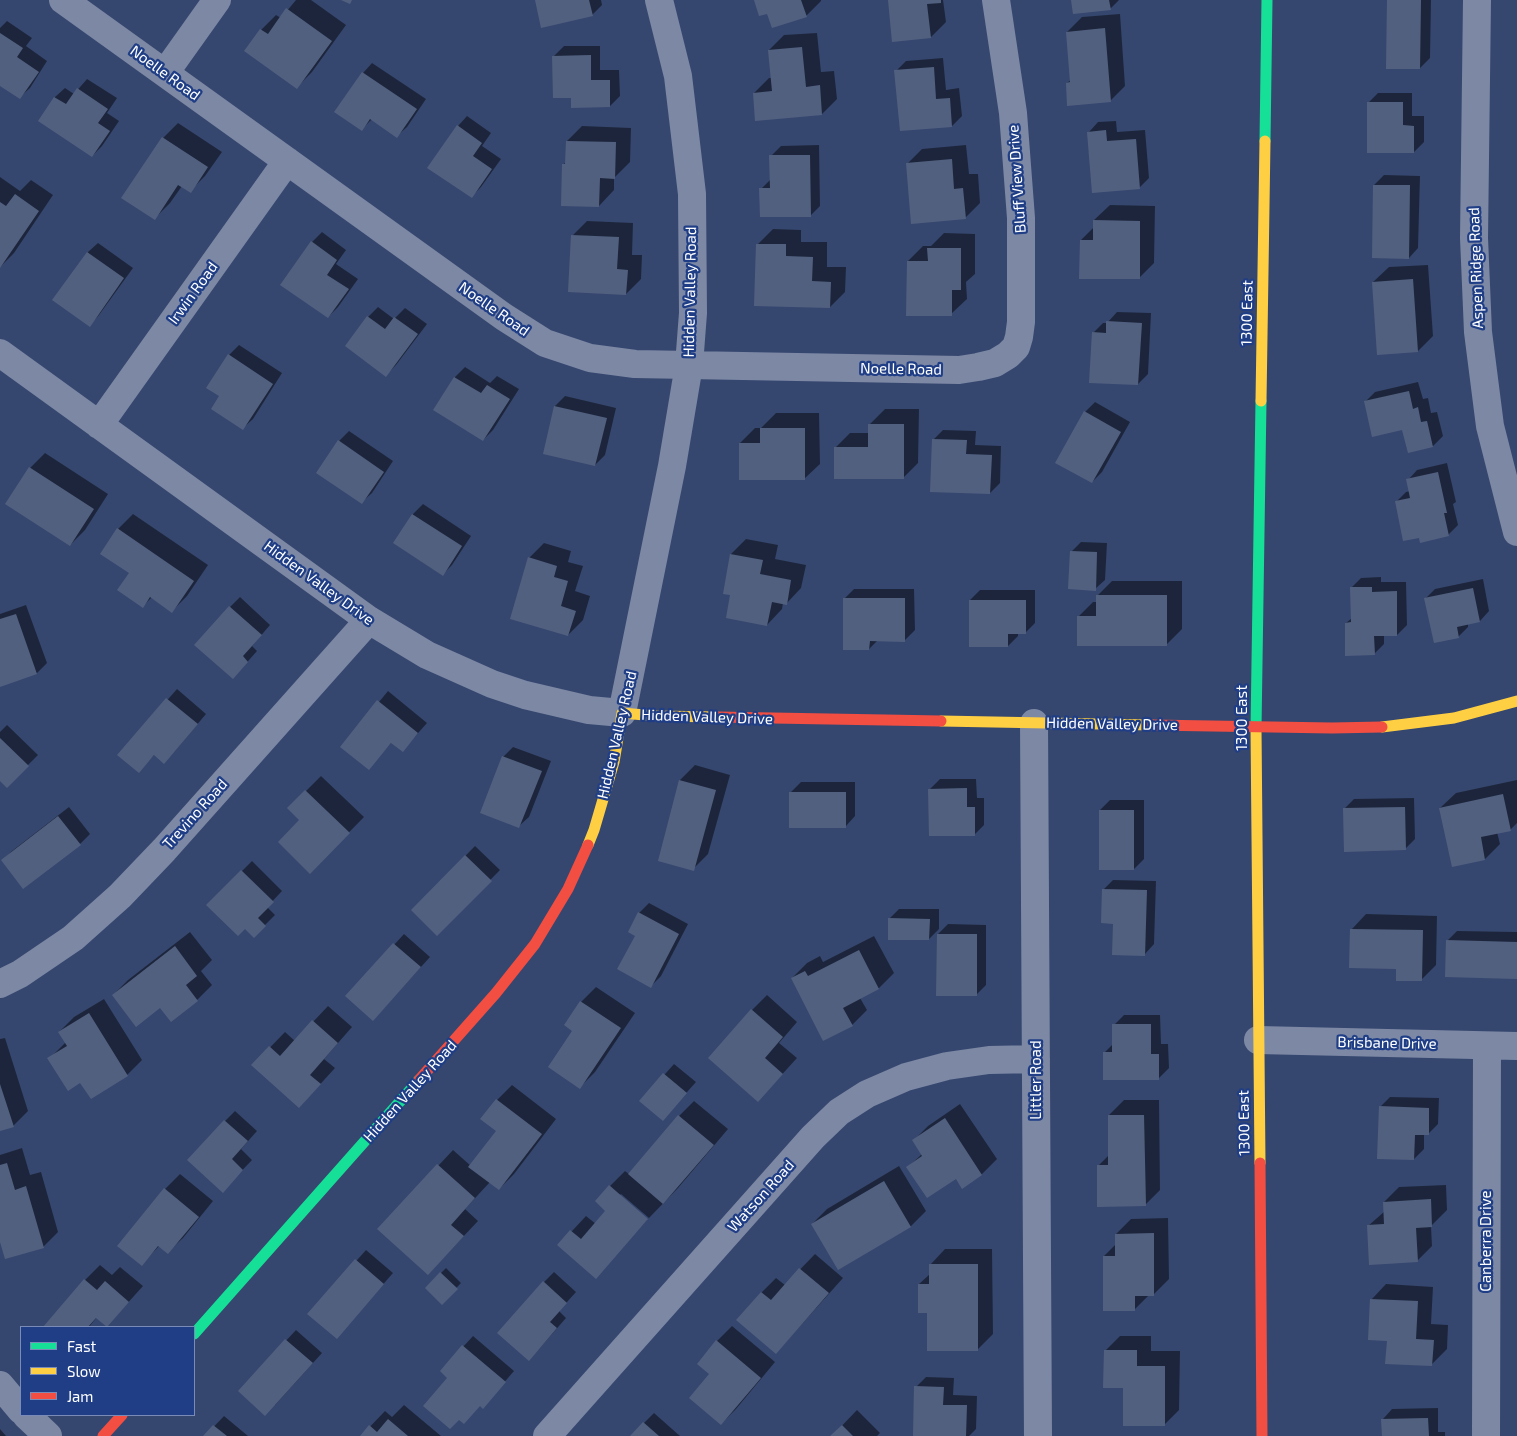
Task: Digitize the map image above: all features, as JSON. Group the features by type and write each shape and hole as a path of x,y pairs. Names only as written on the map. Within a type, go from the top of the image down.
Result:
{"street":[{"name":"Noelle Road","path":"62,0 504,317 544,343 590,358 635,364 959,370 986,365 1008,355"},
{"path":"165,73 217,0"},
{"name":"Hidden Valley Road","path":"195,1333 496,993 535,944 568,889 594,830 614,762 622,713 672,466 689,365 693,313 692,194 678,76 659,0"},
{"name":"Bluff View Drive","path":"996,0 1013,113 1021,218 1021,322 1016,347 1008,355"},
{"name":"1300 East","path":"1262,1436 1256,726 1267,0"},
{"name":"Aspen Ridge Road","path":"1477,0 1474,238 1478,332 1490,426 1517,532"},
{"name":"Irwin Road","path":"99,425 287,161"},
{"name":"Hidden Valley Drive","path":"0,354 369,620 428,655 492,684 557,704 588,710 656,716 1373,728 1454,718 1517,702"},
{"name":"Trevino Road","path":"0,984 20,974 72,938 120,896 164,850 369,620"},
{"name":"Littler Road","path":"1034,723 1038,1436"},
{"name":"Brisbane Drive","path":"1258,1040 1517,1046"},
{"name":"Canberra Drive","path":"1486,1436 1487,1046"},
{"name":"Watson Road","path":"547,1436 813,1138 839,1112 867,1094 906,1077 947,1066 989,1060 1036,1059"},
{"path":"0,1385 20,1409"},
{"path":"27,1416 48,1436"},
{"path":"103,1436 121,1416"}],"building":[{"path":"341,0 352,0 350,4"},
{"path":"535,0 589,0 593,16 541,28"},
{"path":"754,0 801,0 807,17 772,28 767,14 759,16"},
{"path":"888,0 941,0 941,3 927,4 931,38 892,42"},
{"path":"1071,0 1109,0 1111,10 1073,14"},
{"path":"1387,0 1421,0 1420,69 1386,69"},
{"path":"286,8 332,41 297,89 244,51 260,29 268,34"},
{"path":"1105,28 1111,102 1067,106 1066,83 1070,82 1066,32"},
{"path":"0,33 23,48 17,57 39,72 20,99 0,86"},
{"path":"802,47 806,87 820,85 822,115 755,121 753,93 772,91 768,50"},
{"path":"591,55 591,80 610,80 610,107 571,108 571,98 553,98 552,56"},
{"path":"934,67 936,99 950,98 952,127 900,131 894,70"},
{"path":"362,72 417,109 397,138 370,119 362,131 334,112"},
{"path":"77,88 108,109 98,123 110,131 92,157 38,121 54,97 66,104"},
{"path":"1367,102 1403,102 1403,125 1414,126 1414,153 1367,153"},
{"path":"457,125 482,143 473,156 492,169 472,198 427,168"},
{"path":"1106,130 1107,141 1136,139 1140,189 1092,193 1087,132"},
{"path":"162,137 208,167 191,193 178,185 155,220 121,198"},
{"path":"566,141 616,142 615,179 600,178 599,207 561,206 562,164 565,164"},
{"path":"769,155 810,155 811,217 760,217 759,188 770,188"},
{"path":"952,159 954,189 963,188 966,219 911,224 906,163"},
{"path":"1373,185 1410,185 1409,259 1372,258"},
{"path":"15,194 39,211 0,268 0,202 6,206"},
{"path":"1093,220 1140,221 1140,279 1079,279 1080,240 1093,240"},
{"path":"571,235 619,237 617,269 628,270 626,295 568,292"},
{"path":"311,241 337,260 327,275 349,289 328,318 280,285"},
{"path":"756,244 786,244 786,256 813,257 812,281 831,282 830,308 754,306"},
{"path":"927,248 961,248 961,290 952,290 952,316 906,316 907,261 928,261"},
{"path":"87,252 124,278 90,327 52,300"},
{"path":"1413,279 1418,352 1377,355 1372,282"},
{"path":"367,316 385,329 394,317 418,334 386,377 345,346"},
{"path":"1106,321 1142,323 1138,385 1089,383 1092,332 1106,333"},
{"path":"228,354 273,384 243,430 211,409 219,396 206,388"},
{"path":"454,377 481,393 487,385 510,399 483,441 433,410"},
{"path":"1409,391 1413,409 1418,407 1421,422 1427,421 1433,447 1408,453 1402,430 1372,437 1364,401"},
{"path":"554,406 607,418 595,466 543,454"},
{"path":"1084,411 1121,432 1092,483 1055,463"},
{"path":"868,424 904,424 904,479 834,479 834,447 868,447"},
{"path":"760,428 805,428 805,480 739,480 739,443 760,443"},
{"path":"932,439 967,440 966,454 992,455 990,494 930,492"},
{"path":"338,440 384,472 362,504 316,473"},
{"path":"29,467 94,509 70,546 5,504"},
{"path":"1438,472 1447,513 1444,513 1449,536 1420,543 1419,538 1403,541 1395,501 1410,498 1406,479"},
{"path":"412,514 462,546 443,576 393,543"},
{"path":"117,528 194,581 172,613 150,597 143,608 117,590 129,573 100,554"},
{"path":"1070,551 1097,552 1096,591 1068,589"},
{"path":"730,554 763,560 760,574 791,580 787,605 772,602 767,626 726,618 730,595 723,594"},
{"path":"528,557 557,566 554,577 568,581 561,606 576,611 568,636 510,619"},
{"path":"1350,587 1372,587 1372,592 1397,591 1397,636 1374,636 1375,655 1345,656 1345,623 1351,622"},
{"path":"1473,588 1480,622 1457,627 1459,638 1434,643 1424,598"},
{"path":"1096,595 1167,595 1167,646 1077,646 1077,616 1096,616"},
{"path":"843,598 905,598 905,642 870,641 869,650 843,650"},
{"path":"969,600 1026,600 1026,634 1008,634 1008,647 969,647"},
{"path":"229,606 262,635 243,656 248,662 233,679 194,645"},
{"path":"16,614 37,674 0,687 0,619"},
{"path":"166,698 198,724 164,764 154,755 139,773 117,755"},
{"path":"377,700 418,733 403,752 391,743 369,770 340,747"},
{"path":"0,738 29,766 7,788 0,781"},
{"path":"502,756 542,771 519,828 480,813"},
{"path":"679,780 716,790 694,871 658,861"},
{"path":"967,788 967,807 975,807 975,836 929,836 928,789"},
{"path":"305,790 350,833 310,874 278,842 299,820 287,808"},
{"path":"789,792 846,792 846,828 789,828"},
{"path":"1503,794 1511,831 1481,837 1485,860 1452,867 1439,808"},
{"path":"1405,807 1406,850 1344,852 1343,808"},
{"path":"1099,810 1134,810 1134,870 1099,870"},
{"path":"58,816 81,845 23,889 1,860"},
{"path":"465,855 492,881 437,936 411,910"},
{"path":"241,870 274,902 258,918 266,926 254,938 245,929 238,936 206,905"},
{"path":"1102,889 1147,890 1145,956 1112,955 1113,924 1101,923"},
{"path":"638,912 679,934 651,988 617,969 635,936 628,932"},
{"path":"888,918 930,919 929,940 888,940"},
{"path":"1350,929 1423,930 1422,981 1396,981 1396,969 1349,968"},
{"path":"937,934 977,934 977,996 936,996"},
{"path":"1446,940 1517,942 1517,979 1445,977"},
{"path":"393,943 421,967 373,1021 345,996"},
{"path":"175,946 197,976 186,985 198,1001 171,1022 160,1008 136,1027 112,995"},
{"path":"859,950 879,989 843,1008 853,1026 823,1041 791,978 805,971 808,976"},
{"path":"580,1001 621,1028 580,1089 548,1067 572,1031 564,1025"},
{"path":"751,1009 783,1037 765,1058 783,1074 758,1102 708,1058"},
{"path":"89,1013 128,1076 91,1099 80,1083 68,1091 47,1058 67,1046 58,1032"},
{"path":"312,1020 338,1043 310,1075 321,1084 299,1108 251,1065 269,1046 280,1056"},
{"path":"1112,1024 1151,1024 1151,1054 1159,1054 1159,1080 1103,1080 1103,1052 1112,1052"},
{"path":"663,1073 687,1093 663,1121 639,1101"},
{"path":"0,1084 14,1127 0,1131"},
{"path":"496,1099 542,1134 499,1190 468,1167 496,1131 480,1119"},
{"path":"1379,1106 1429,1108 1429,1135 1415,1135 1414,1160 1377,1159"},
{"path":"678,1115 714,1145 663,1204 628,1174"},
{"path":"1108,1115 1144,1115 1146,1206 1097,1207 1097,1165 1108,1165"},
{"path":"945,1118 982,1175 962,1189 956,1179 927,1198 906,1167 922,1156 912,1140"},
{"path":"224,1120 248,1141 232,1159 243,1170 223,1193 187,1160"},
{"path":"7,1163 15,1190 26,1186 44,1248 5,1259 0,1242 0,1165"},
{"path":"437,1164 475,1198 451,1225 464,1236 428,1275 377,1229"},
{"path":"884,1181 911,1227 838,1270 811,1224"},
{"path":"609,1185 648,1219 596,1279 557,1245 570,1230 581,1239 605,1211 595,1201"},
{"path":"164,1188 199,1217 168,1254 158,1246 142,1266 117,1246"},
{"path":"1431,1199 1432,1227 1416,1228 1418,1262 1369,1265 1367,1225 1384,1224 1383,1202"},
{"path":"1154,1233 1154,1296 1135,1296 1135,1311 1103,1311 1103,1256 1115,1256 1115,1234"},
{"path":"355,1259 384,1284 337,1339 307,1314"},
{"path":"929,1264 978,1264 978,1351 927,1351 927,1313 918,1313 918,1284 929,1284"},
{"path":"799,1268 829,1293 776,1354 736,1320 761,1292 771,1300"},
{"path":"440,1272 458,1289 442,1305 425,1288"},
{"path":"84,1279 97,1290 105,1281 129,1302 108,1326 96,1318 89,1326 44,1326"},
{"path":"543,1281 567,1303 550,1322 557,1328 529,1361 497,1333"},
{"path":"1370,1299 1418,1301 1416,1339 1434,1340 1432,1366 1385,1364 1387,1341 1368,1340"},
{"path":"285,1339 313,1363 265,1416 238,1391"},
{"path":"716,1340 761,1378 721,1425 689,1398 709,1374 697,1364"},
{"path":"462,1345 506,1382 483,1409 480,1406 464,1424 459,1420 450,1429 423,1406 447,1378 440,1371"},
{"path":"1104,1350 1137,1350 1137,1366 1165,1366 1165,1426 1123,1426 1123,1388 1103,1388"},
{"path":"914,1386 944,1387 943,1405 967,1405 966,1436 913,1436"},
{"path":"1428,1418 1429,1436 1382,1436 1381,1419"},
{"path":"388,1419 408,1436 360,1436 369,1425 377,1432"},
{"path":"643,1422 659,1436 630,1436"},
{"path":"213,1425 227,1436 203,1436"},
{"path":"842,1425 853,1436 830,1436"}],"traffic: fast":[{"path":"1265,141 1267,0"},
{"path":"1256,728 1261,401"},
{"path":"195,1333 419,1080"}],"traffic: slow":[{"path":"1261,401 1265,141"},
{"path":"1382,727 1454,718 1517,701"},
{"path":"588,845 614,762 622,713 656,716 717,717"},
{"path":"941,721 1152,725"},
{"path":"1256,728 1260,1163"}],"traffic: jam":[{"path":"717,717 941,721"},
{"path":"1152,725 1382,727"},
{"path":"419,1080 496,993 535,944 568,889 588,845"},
{"path":"1260,1163 1262,1436"},
{"path":"103,1436 121,1416"}]}
